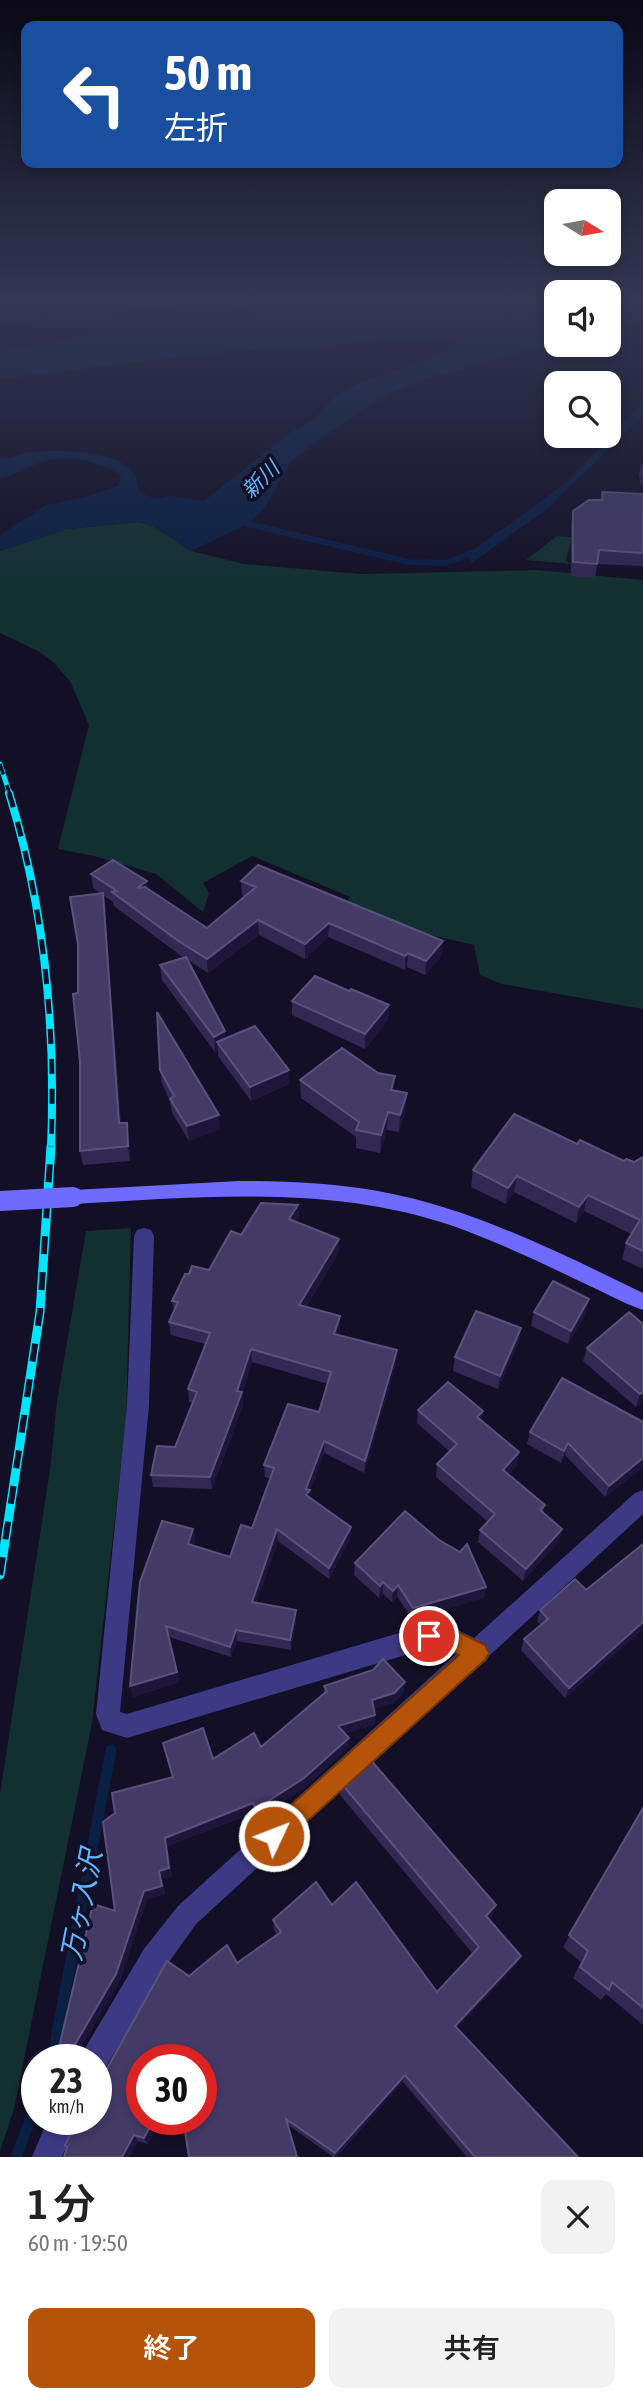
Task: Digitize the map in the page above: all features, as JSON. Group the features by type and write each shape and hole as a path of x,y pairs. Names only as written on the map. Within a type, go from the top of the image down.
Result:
{"street":[{"path":"0,1201 220,1189 340,1193 376,1199 486,1230 643,1302"},
{"path":"144,1236 138,1405 109,1702 108,1714 111,1721 127,1726 429,1636 447,1637 478,1653"},
{"path":"103,2044 153,1959 187,1915 643,1500"},
{"path":"47,2157 56,2135"}],"green space":[{"path":"138,522 153,526 191,551 244,564 360,574 538,570 643,580 643,1009 502,984 480,975 474,945 337,913 350,897 252,856 203,883 209,893 203,912 156,874 94,856 58,849 89,725 70,681 52,661 38,651 0,633 0,551 67,529"},
{"path":"557,536 572,537 566,560 570,564 526,560"},
{"path":"131,1228 126,1420 92,1723 27,2044 21,2044 21,2074 14,2109 0,2151 0,1794 50,1470 57,1401 86,1231"}],"water":[{"name":"新川","path":"335,397 385,397 291,461 265,508 250,523 191,551 153,526 138,522 67,529 0,551 0,535 46,505 90,496 119,485 121,475 89,461 66,458 42,462 0,478 0,459 52,451 101,456 127,466 135,475 138,491 155,499 172,496 204,501 291,432 314,419"},
{"path":"643,403 643,415 621,437 621,426"},
{"path":"599,448 609,448 547,509 472,563 466,555 562,486"}],"building":[{"path":"602,492 643,494 643,553 599,550 597,564 573,562 573,511 589,500 603,500"},
{"path":"113,860 147,881 137,888 145,887 207,928 256,887 241,881 258,865 443,941 426,961 408,953 405,956 329,923 305,944 258,920 207,959 177,940 112,892 117,891 91,874"},
{"path":"103,893 119,1123 127,1123 128,1146 80,1151 80,1061 73,994 78,993 78,944 70,897"},
{"path":"186,957 225,1031 214,1037 160,965"},
{"path":"315,976 389,1005 365,1034 292,1001"},
{"path":"157,1012 219,1115 187,1126 170,1099 174,1096 160,1070"},
{"path":"255,1026 289,1070 250,1087 217,1042"},
{"path":"342,1048 378,1073 395,1076 391,1090 407,1093 400,1115 388,1112 381,1135 356,1130 359,1122 300,1080"},
{"path":"514,1114 577,1144 580,1140 624,1161 626,1159 634,1162 643,1157 643,1251 626,1243 640,1220 588,1195 579,1207 517,1176 508,1188 473,1170"},
{"path":"261,1203 298,1205 289,1219 339,1239 299,1305 340,1316 334,1334 397,1350 365,1461 324,1441 306,1489 310,1490 306,1495 351,1527 329,1568 277,1529 252,1602 296,1610 290,1640 236,1630 230,1647 166,1626 177,1672 130,1686 140,1582 162,1521 193,1529 188,1544 230,1557 241,1525 252,1528 274,1468 264,1465 288,1404 319,1412 331,1372 251,1349 237,1391 242,1392 210,1477 151,1475 157,1446 175,1447 197,1392 188,1389 210,1333 169,1322 178,1302 172,1301 185,1274 189,1274 192,1266 209,1270 231,1231 241,1235"},
{"path":"553,1281 589,1299 571,1331 534,1312"},
{"path":"476,1311 521,1328 500,1376 455,1357"},
{"path":"629,1312 643,1324 643,1392 640,1394 587,1348"},
{"path":"562,1378 643,1422 643,1458 609,1486 568,1443 564,1451 530,1432"},
{"path":"448,1382 483,1411 477,1417 519,1452 503,1470 545,1505 540,1510 562,1529 526,1569 480,1530 495,1514 437,1464 457,1444 418,1410"},
{"path":"405,1511 439,1540 460,1552 467,1544 486,1587 413,1608 398,1585 393,1591 383,1582 380,1586 355,1563"},
{"path":"643,1544 643,1622 569,1688 524,1639 548,1619 540,1610 575,1579 586,1590"},
{"path":"383,1659 405,1682 394,1693 372,1700 375,1715 338,1726 349,1738 304,1778 256,1809 253,1803 165,1838 169,1868 159,1871 162,1886 144,1891 116,1974 75,2044 60,2044 93,1904 115,1911 103,1822 115,1813 112,1793 173,1777 163,1743 203,1728 213,1759 254,1733 261,1747 327,1691 324,1686 373,1670"},
{"path":"369,1758 496,1905 486,1916 521,1956 455,2026 578,2157 475,2157 405,2075 335,2153 286,2119 297,2157 189,2157 186,2135 217,2135 217,2044 126,2044 126,2135 134,2135 122,2157 64,2157 67,2147 65,2145 70,2135 112,2135 112,2059 167,1961 189,1976 227,1945 237,1963 281,1932 273,1920 316,1882 332,1905 356,1882 437,1992 479,1947 341,1783"},
{"path":"643,1808 643,2008 612,1982 609,1990 580,1967 588,1951 569,1935"}],"waterway":[{"path":"240,522 409,562 445,563 475,552"},
{"name":"万ヶ入沢","path":"55,2044 111,1750"},
{"name":"万ヶ入沢","path":"16,2157 24,2135"}],"railway":[{"path":"0,764 10,795"},
{"path":"9,793 31,879 45,968 51,1058 51,1147"},
{"path":"0,1575 40,1312 51,1146"}],"route":[{"path":"274,1836 478,1653 447,1637 429,1636"}]}
